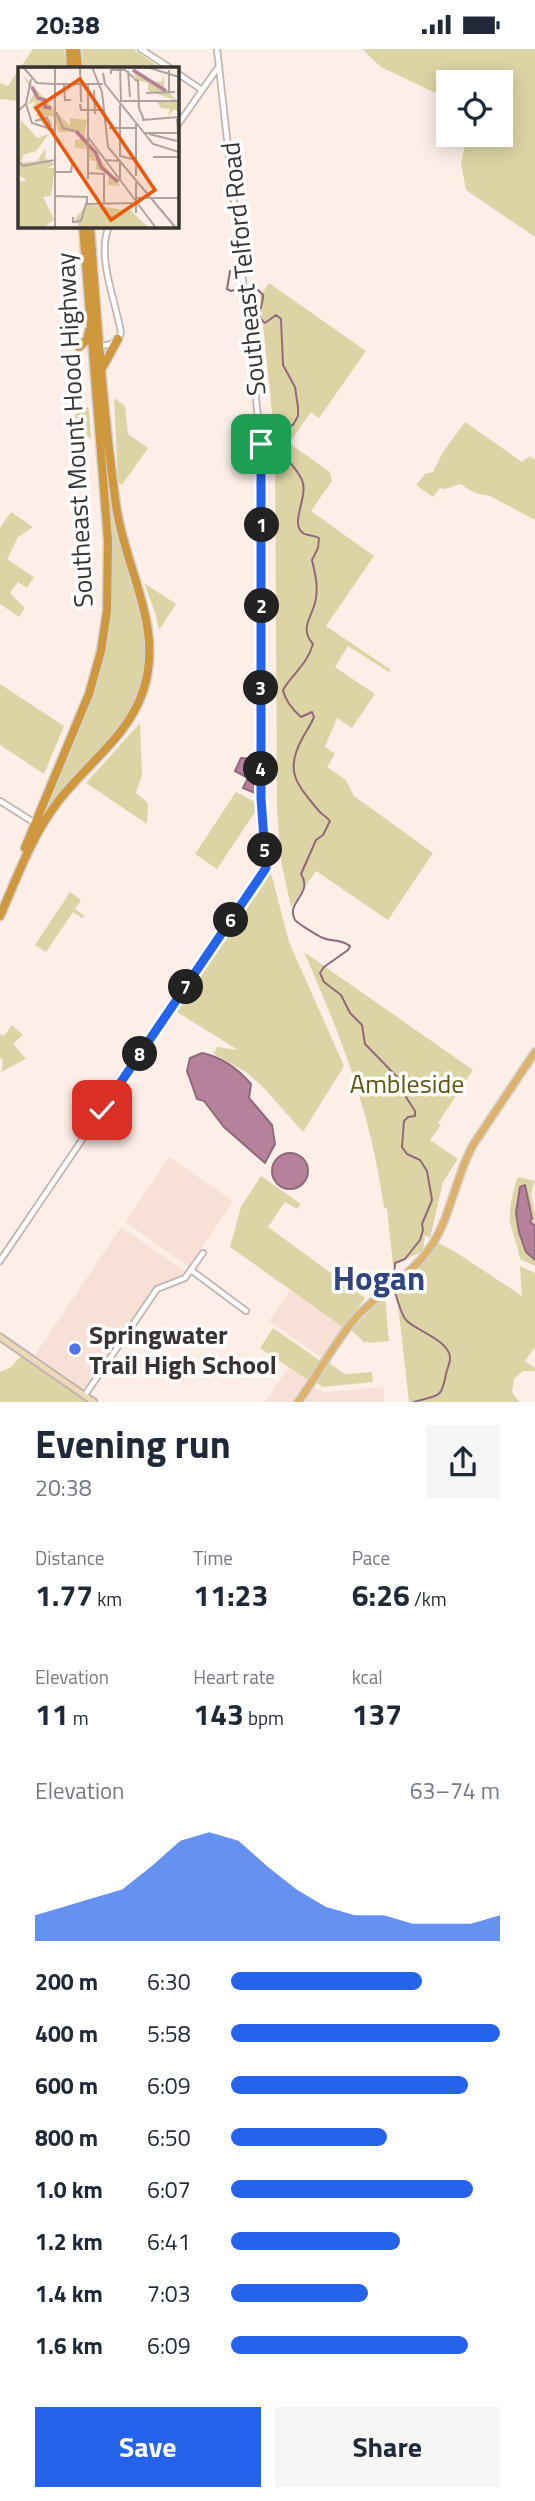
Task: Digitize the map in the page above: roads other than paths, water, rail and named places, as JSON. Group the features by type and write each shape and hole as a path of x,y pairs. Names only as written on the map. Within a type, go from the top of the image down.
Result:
{"highway":[{"name":"Southeast Mount Hood Highway","path":"0,916 36,836 55,804 130,720 139,702 148,672 149,631 119,527 101,370 90,317 83,227"},
{"name":"Southeast Mount Hood Highway","path":"0,905 89,694 98,665 106,619 109,566 90,227"},
{"path":"88,290 94,306 98,383 103,400"},
{"path":"79,347 88,338 90,317"},
{"path":"101,370 118,339"},
{"path":"26,857 37,825 35,823"}],"main road":[{"path":"298,1402 362,1311 418,1263 433,1244 473,1145 535,1052"},
{"path":"0,1337 94,1402"}],"street":[{"path":"141,49 168,67"},
{"name":"Southeast Telford Road","path":"0,1261 266,868 261,798 261,444 217,49"},
{"path":"178,125 219,65"},
{"path":"178,74 202,90"},
{"path":"96,346 111,344 118,339 120,328 104,249 109,227"},
{"path":"0,801 35,823"},
{"path":"85,1395 155,1291 183,1280 203,1252"},
{"path":"191,1271 246,1311"}],"waterway":[{"path":"230,271 227,289 231,291 241,288"},
{"path":"247,287 255,287 263,295 260,317 265,323 276,315 281,319 283,365 295,387 298,416 293,425 278,430 274,437 279,449 302,480 299,529 319,538 312,560 316,598 307,627 313,644 307,658 283,690 290,705 301,717 312,712 314,717 297,749 294,759 295,776 304,792 330,821 323,835 316,840 301,874 304,887 293,914 297,922 317,935 350,946 320,973 324,982 341,995 350,1013 362,1025 365,1044 402,1082 404,1094 415,1111 415,1116 404,1121 402,1147 407,1154 420,1160 427,1171 432,1200 422,1224 420,1240 405,1259 395,1263 394,1281"},
{"path":"394,1286 405,1319 439,1342 449,1353 450,1359 442,1389 432,1397 414,1402"}],"place":[{"name":"Springwater Trail High School","path":"75,1349"}],"district":[{"name":"Hogan","path":"379,1278"}],"park label":[{"name":"Ambleside","path":"407,1083"}]}
